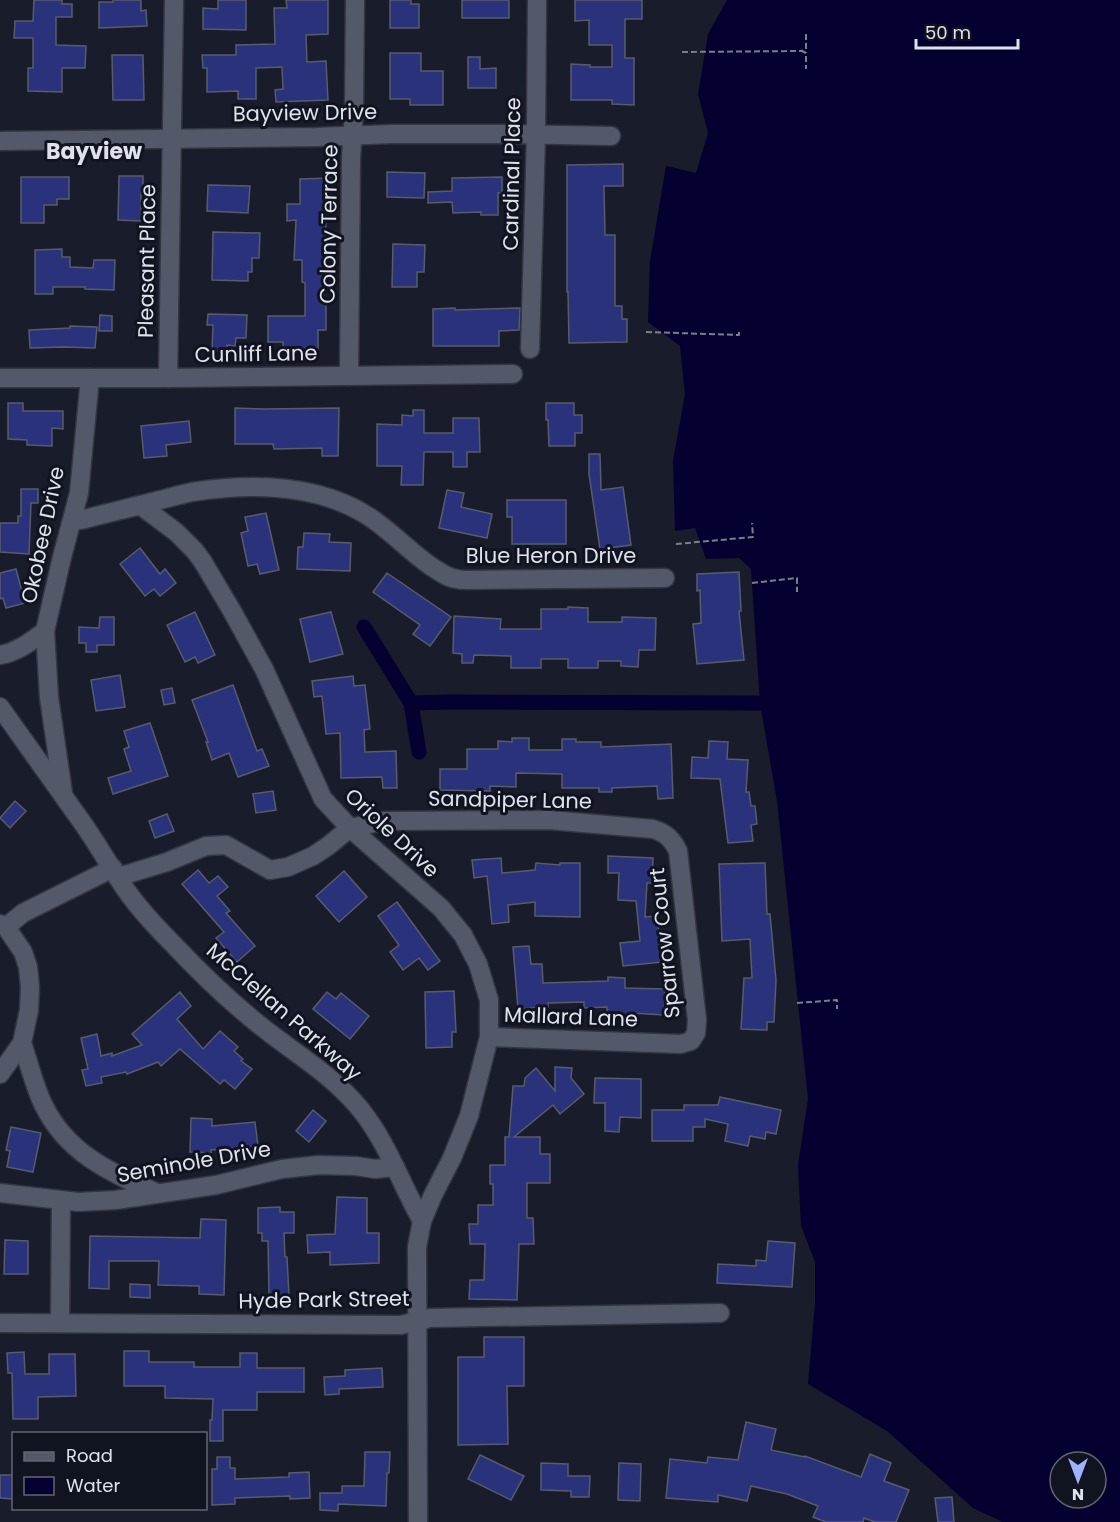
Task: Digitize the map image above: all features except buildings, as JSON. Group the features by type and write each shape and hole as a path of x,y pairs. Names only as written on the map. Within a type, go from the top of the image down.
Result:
{"street":[{"name":"Pleasant Place","path":"168,378 174,0"},
{"name":"Colony Terrace","path":"349,376 355,0"},
{"name":"Cardinal Place","path":"530,349 537,0"},
{"name":"Bayview Drive","path":"0,141 392,134 611,136"},
{"name":"Cunliff Lane","path":"0,378 513,374"},
{"name":"Okobee Drive","path":"64,797 48,697 45,631 79,493 90,378"},
{"name":"Blue Heron Drive","path":"72,521 189,493 226,488 297,489 353,507 371,518 424,561 452,578 466,580 665,578"},
{"name":"Oriole Drive","path":"140,505 176,532 203,562 264,669 323,799 350,828 441,909 463,935 478,964 489,1000 489,1037 469,1116 422,1221"},
{"name":"Okobee Drive","path":"4,655 20,649 45,631"},
{"name":"McClellan Parkway","path":"0,707 80,818 126,890 148,917 202,974 249,1016 319,1069 346,1094 372,1126 386,1148 422,1221"},
{"name":"Sandpiper Lane","path":"350,828 384,821 549,820 653,829 669,836"},
{"path":"0,1074 22,1043 29,1010 30,987 30,976 23,951 3,925 23,913 115,872 167,862 206,846 226,845 270,870 288,867 313,856 350,828"},
{"name":"Sparrow Court","path":"669,836 678,851 696,1020 696,1033 692,1041 687,1043"},
{"name":"Mallard Lane","path":"489,1037 687,1043"},
{"path":"22,1043 44,1106 64,1135 95,1163 158,1193"},
{"name":"Seminole Drive","path":"0,1193 61,1201 116,1200 216,1185 282,1169 319,1165 375,1169 396,1167"},
{"path":"60,1323 61,1201"},
{"path":"418,1522 417,1247 422,1221"},
{"name":"Hyde Park Street","path":"0,1323 401,1325 430,1318 720,1313"}],"path":[{"path":"682,52 802,51 806,49 806,34"},
{"path":"802,51 806,53 806,69"},
{"path":"646,332 739,335 739,329"},
{"path":"676,544 753,537 752,523"},
{"path":"752,583 796,578 797,591"},
{"path":"797,1003 837,999 837,1009"}],"water":[{"path":"727,0 1120,0 1120,1522 1003,1522 973,1508 887,1431 808,1384 815,1304 815,1262 801,1226 798,1165 808,1099 777,801 760,703 751,569 739,558 706,559 695,528 675,531 673,461 685,394 680,346 648,322 650,261 666,166 696,173 708,133 698,94 708,34"}],"waterway":[{"path":"364,627 411,703 419,752"},
{"path":"411,703 760,703"}],"district":[{"name":"Bayview","path":"94,151"}]}
